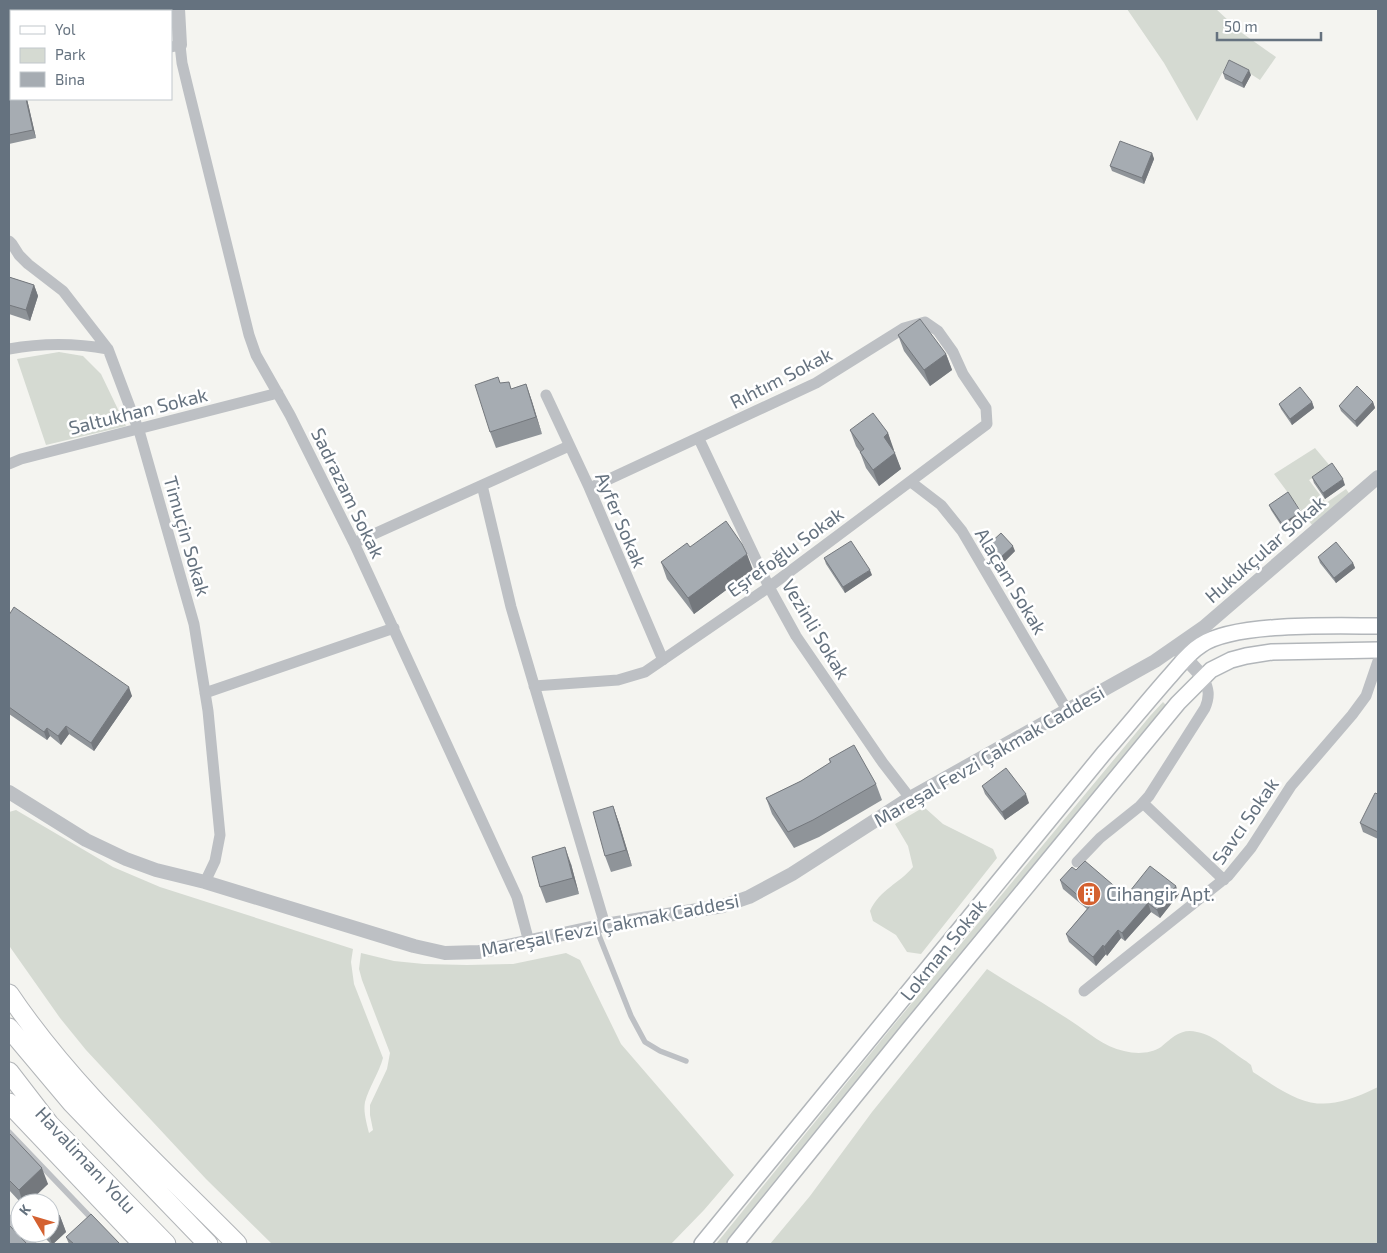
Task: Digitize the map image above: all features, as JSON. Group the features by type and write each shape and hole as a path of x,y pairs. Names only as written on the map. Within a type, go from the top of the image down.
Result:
{"highway":[{"path":"9,994 36,1032 85,1090 159,1168 237,1244"},
{"path":"9,1028 72,1103 208,1244"},
{"name":"Havalimanı Yolu","path":"9,1072 50,1124 166,1244"},
{"path":"9,1103 143,1244"}],"main road":[{"name":"Mareşal Fevzi Çakmak Caddesi","path":"1181,653 1211,639 1232,634 1290,627 1378,626"},
{"path":"1202,677 1231,660 1260,653 1378,650"},
{"name":"Lokman Sokak","path":"702,1244 1104,753 1181,653"},
{"name":"Lokman Sokak","path":"735,1244 910,1028 1178,703 1202,677"}],"street":[{"path":"176,46 178,9"},
{"name":"Sadrazam Sokak","path":"176,46 182,63 249,335 256,355 278,393 354,543 394,628 518,897 529,942"},
{"name":"Timuçin Sokak","path":"10,245 28,264 63,291 108,349 138,428 194,624 205,693 220,835 215,861 206,882"},
{"name":"Rıhtım Sokak","path":"590,488 816,383 904,328 925,322 938,331 953,352 963,374"},
{"path":"9,348 82,344 108,349"},
{"name":"Eşrefoğlu Sokak","path":"534,686 618,680 645,672 769,587 987,424 986,408 963,374"},
{"name":"Saltukhan Sokak","path":"9,464 21,459 138,428 278,393"},
{"name":"Ayfer Sokak","path":"546,395 590,488 663,660"},
{"name":"Vezinli Sokak","path":"699,439 769,587 796,636 883,763 910,798"},
{"path":"354,543 569,446"},
{"name":"Hukukçular Sokak","path":"1181,653 1204,627 1378,477"},
{"name":"Alaçam Sokak","path":"911,482 941,505 962,531 1067,710"},
{"path":"482,485 511,607 601,927"},
{"path":"205,693 394,628"},
{"path":"1077,862 1100,838 1143,803 1163,776 1206,708 1209,692 1202,677 1181,653"},
{"name":"Mareşal Fevzi Çakmak Caddesi","path":"9,792 106,850 156,870 206,882 414,946 445,953 479,952 601,927 723,906 749,897 792,874 910,798 1067,710 1181,653"},
{"name":"Savcı Sokak","path":"1084,991 1224,880 1251,848 1291,786 1366,696 1378,661"},
{"path":"1143,803 1224,880"}],"lane":[{"path":"601,927 631,1016 645,1042 660,1051 686,1061"},
{"path":"9,1132 96,1224"}],"green space":[{"path":"1127,9 1216,9 1242,33 1276,57 1260,80 1229,60 1197,121 1164,63"},
{"path":"59,352 83,356 101,374 126,426 46,445 17,359"},
{"path":"1315,448 1331,467 1309,480 1326,503 1346,489 1351,496 1312,525 1274,474"},
{"path":"1163,702 1166,705 1165,708 755,1209 725,1244 716,1244 892,1027"},
{"path":"924,807 943,824 993,849 997,858 921,954 907,952 896,935 873,921 870,911 879,897 913,867 908,846 895,824"},
{"path":"16,810 113,867 160,887 353,949 351,962 354,984 383,1058 365,1102 365,1114 369,1133 373,1130 370,1105 387,1069 390,1053 362,980 359,969 361,953 394,961 467,965 513,964 566,953 580,960 621,1044 734,1175 671,1244 272,1244 206,1179 86,1050 60,1018 10,947 9,812"},
{"path":"987,969 1061,1014 1096,1039 1117,1049 1133,1053 1148,1052 1161,1047 1181,1033 1191,1031 1204,1034 1216,1040 1251,1065 1253,1072 1286,1093 1313,1103 1327,1104 1342,1101 1378,1087 1378,1244 770,1244 810,1196 872,1112"}],"building":[{"path":"1229,60 1249,70 1242,83 1223,73"},
{"path":"9,86 10,100 26,100 33,130 9,135"},
{"path":"1120,141 1152,153 1142,178 1110,166"},
{"path":"9,277 34,285 26,310 9,305"},
{"path":"920,319 946,354 924,370 898,335"},
{"path":"498,377 500,383 509,382 511,389 526,384 536,417 490,432 475,385"},
{"path":"1357,386 1373,402 1355,421 1339,406"},
{"path":"1300,387 1312,402 1290,419 1279,404"},
{"path":"873,413 888,433 884,437 895,453 873,470 860,452 864,449 850,430"},
{"path":"1332,463 1343,479 1323,493 1312,477"},
{"path":"1288,492 1301,512 1282,524 1269,505"},
{"path":"726,521 747,554 688,598 661,562 687,543 690,547"},
{"path":"1001,533 1013,546 1000,558 987,546"},
{"path":"851,541 870,570 843,587 824,558"},
{"path":"1336,542 1353,563 1334,578 1318,557"},
{"path":"14,607 129,687 91,743 66,726 58,736 47,728 44,732 9,707 9,615"},
{"path":"854,745 876,784 788,832 766,798 801,781 831,762 829,759"},
{"path":"1006,768 1026,794 1002,812 982,786"},
{"path":"1375,793 1378,794 1378,832 1360,823"},
{"path":"613,806 626,850 605,856 593,812"},
{"path":"565,847 573,878 540,887 532,857"},
{"path":"1085,861 1126,896 1150,866 1176,886 1157,910 1148,903 1122,933 1118,930 1093,957 1066,934 1090,906 1060,880 1072,867 1076,870"},
{"path":"9,1133 42,1168 19,1190 9,1180"},
{"path":"91,1214 120,1244 74,1244 66,1237"},
{"path":"9,1225 10,1243 27,1244 9,1244"}],"place":[{"name":"Cihangir Apt.","path":"1089,894"}]}
